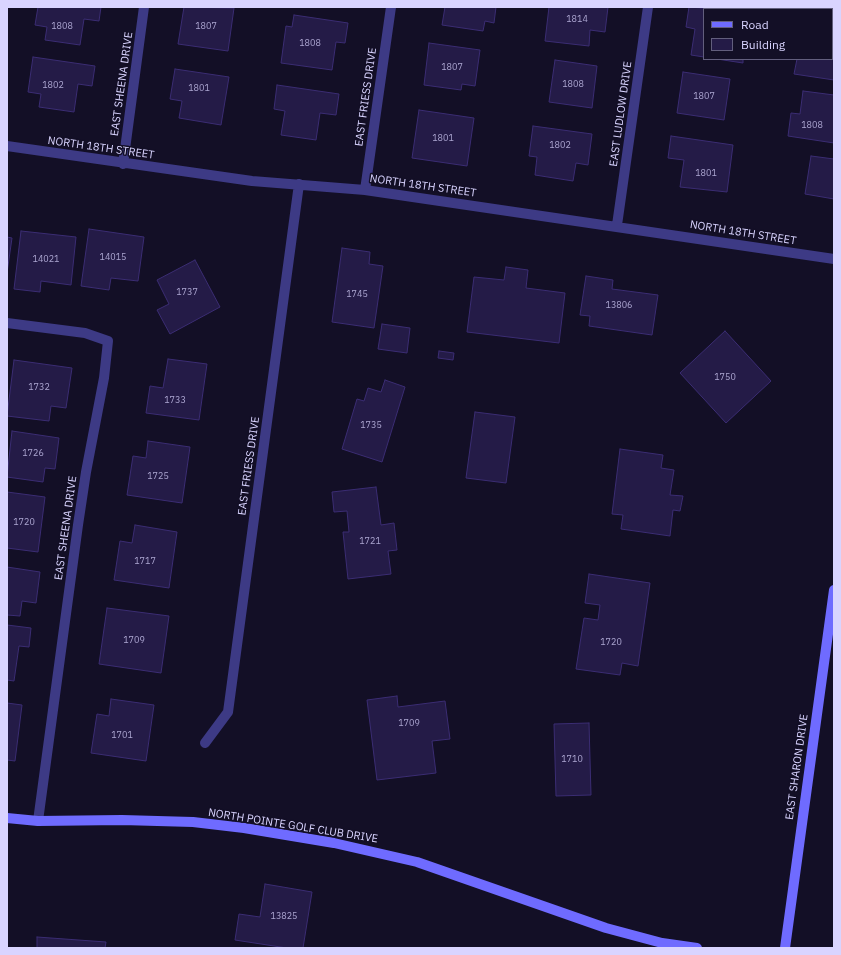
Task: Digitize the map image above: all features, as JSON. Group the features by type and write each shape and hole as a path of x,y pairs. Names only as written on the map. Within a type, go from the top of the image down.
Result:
{"street":[{"name":"EAST SHEENA DRIVE","path":"123,164 144,7"},
{"name":"EAST FRIESS DRIVE","path":"365,190 391,7"},
{"name":"EAST LUDLOW DRIVE","path":"617,225 648,7"},
{"name":"NORTH 18TH STREET","path":"7,146 123,164 252,181 365,190 617,225 834,258"},
{"name":"EAST FRIESS DRIVE","path":"205,743 228,712 299,184"},
{"name":"EAST SHEENA DRIVE","path":"7,323 85,333 108,341 104,378 80,510 38,821"},
{"name":"EAST SHARON DRIVE","path":"785,948 834,590"},
{"name":"NORTH POINTE GOLF CLUB DRIVE","path":"7,818 38,821 122,820 193,822 244,828 334,843 417,862 606,928 662,943 697,948"}],"building":[{"path":"38,7 101,7 99,21 84,19 80,45 45,40 47,27 35,25"},
{"path":"184,7 234,8 228,51 178,44"},
{"path":"445,7 496,7 494,23 485,21 483,31 442,25"},
{"path":"549,7 608,7 605,32 590,30 589,46 545,41"},
{"path":"689,7 703,8 703,57 691,55 695,29 686,27"},
{"path":"294,15 348,23 345,43 336,42 332,70 281,63 286,26 292,27"},
{"path":"834,30 834,80 794,74 797,60 833,60"},
{"path":"429,43 480,50 475,86 462,84 461,90 424,85"},
{"path":"33,57 95,66 92,86 78,84 74,112 39,107 41,94 28,92"},
{"path":"555,60 597,66 592,108 549,102"},
{"path":"724,60 743,60 743,63"},
{"path":"175,69 229,77 221,125 179,118 182,101 170,99"},
{"path":"683,72 730,79 724,120 677,113"},
{"path":"277,85 339,94 336,115 320,113 316,140 281,135 285,111 274,109"},
{"path":"803,91 834,95 834,143 788,136 791,113 800,114"},
{"path":"419,110 474,118 467,166 412,158"},
{"path":"533,126 592,134 588,165 576,163 573,181 535,175 537,157 529,156"},
{"path":"671,136 733,145 727,192 680,187 684,160 668,158"},
{"path":"811,156 834,159 834,199 805,194"},
{"path":"89,229 144,237 138,281 111,278 109,290 81,286"},
{"path":"21,231 76,237 71,285 41,281 40,292 14,289"},
{"path":"7,237 12,238 7,273"},
{"path":"342,248 370,252 369,264 383,266 374,328 332,322"},
{"path":"195,260 220,307 170,334 157,310 169,304 157,280"},
{"path":"506,267 528,270 526,288 565,293 559,343 467,332 474,277 504,280"},
{"path":"586,276 613,280 612,289 658,295 652,335 589,326 590,316 580,315"},
{"path":"382,324 410,328 407,353 378,349"},
{"path":"725,331 771,381 726,423 680,373"},
{"path":"439,351 454,353 453,360 438,358"},
{"path":"168,359 207,364 199,420 146,413 150,386 163,388"},
{"path":"14,360 72,368 66,408 51,406 49,421 7,416"},
{"path":"385,380 405,387 382,462 342,449 357,399 364,401 368,388 381,392"},
{"path":"475,412 515,417 506,483 466,478"},
{"path":"12,431 59,438 55,469 45,468 43,482 7,477"},
{"path":"148,441 190,447 182,503 127,495 133,456 146,458"},
{"path":"620,449 663,455 661,468 674,470 670,495 683,496 680,511 673,510 670,536 621,529 623,515 612,514"},
{"path":"376,487 381,525 394,523 397,550 388,551 391,574 348,579 343,532 349,532 347,511 334,512 332,492"},
{"path":"7,492 45,497 38,552 7,548"},
{"path":"135,525 177,532 169,588 114,580 120,541 132,543"},
{"path":"7,567 40,572 36,603 22,601 20,616 7,615"},
{"path":"589,574 650,583 638,666 622,663 620,675 576,669 584,618 598,620 600,605 585,603"},
{"path":"107,608 169,616 161,673 99,664"},
{"path":"7,625 31,628 29,647 19,646 14,681 7,680"},
{"path":"397,696 398,707 445,701 450,739 432,741 436,773 377,780 367,700"},
{"path":"111,699 154,705 146,761 91,753 97,714 109,716"},
{"path":"7,703 22,705 15,761 7,760"},
{"path":"589,723 591,795 556,796 554,724"},
{"path":"265,884 312,892 303,948 287,948 235,940 239,914 260,917"},
{"path":"37,937 106,942 105,948 37,948"}]}
